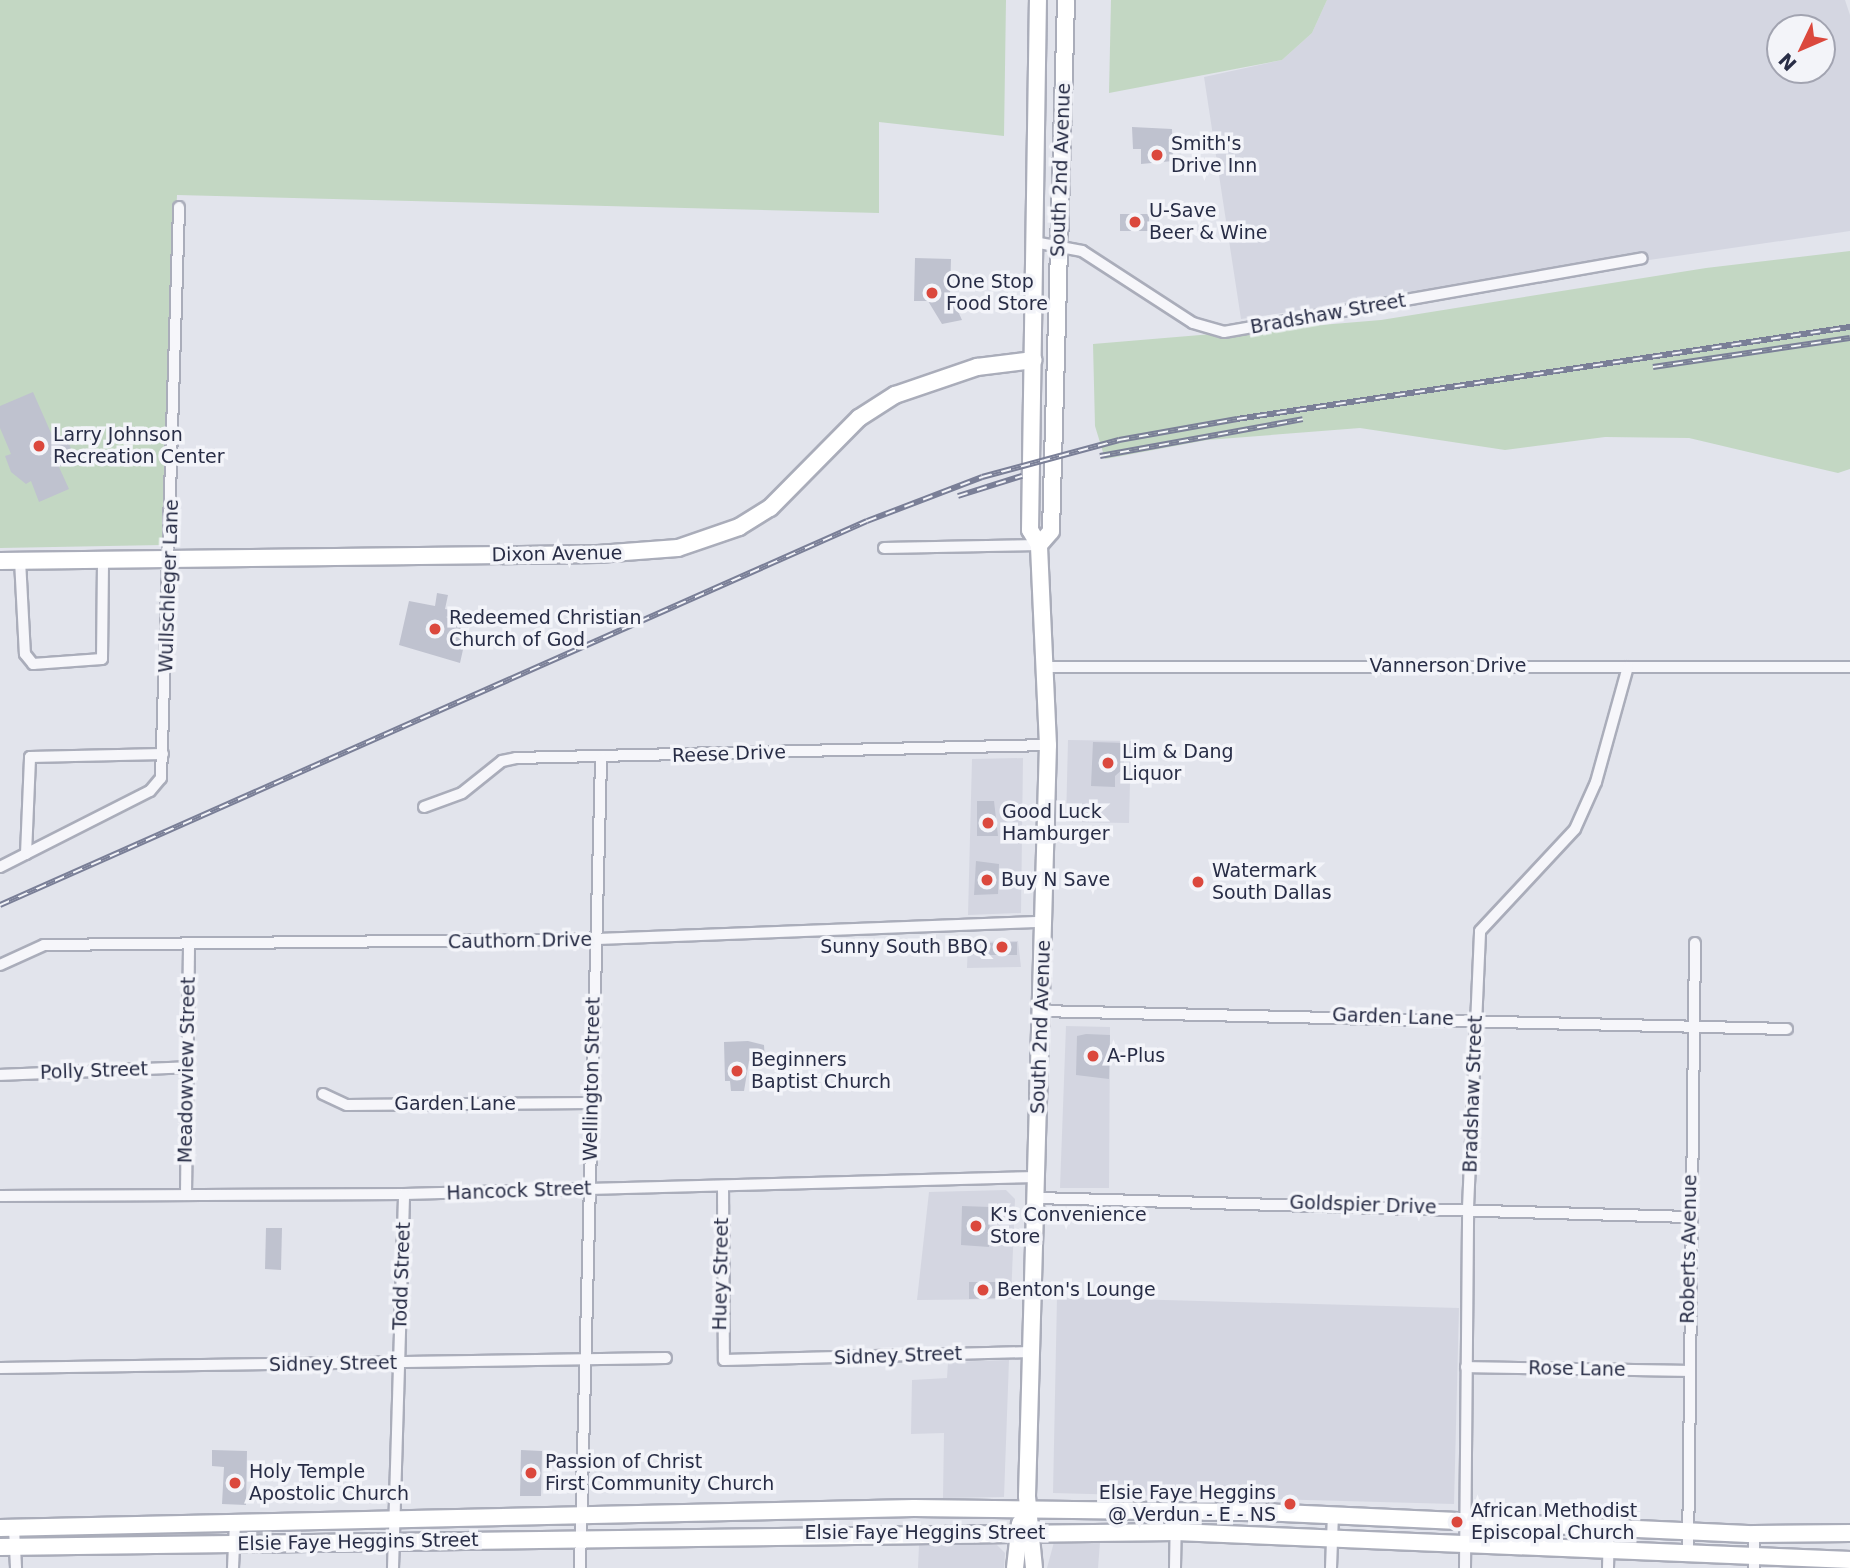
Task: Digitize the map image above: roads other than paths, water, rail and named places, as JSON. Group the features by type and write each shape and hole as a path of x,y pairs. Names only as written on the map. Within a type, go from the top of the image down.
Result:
{"main road":[{"name":"South 2nd Avenue","path":"1034,1568 1034,1532 1027,1509 1048,745 1039,545 1030,530 1038,0"},
{"name":"South 2nd Avenue","path":"1039,545 1051,531 1066,0"},
{"name":"Dixon Avenue","path":"0,561 598,554 678,548 739,527 769,508 859,418 895,395 977,367 1034,360"},
{"name":"Elsie Faye Heggins Street","path":"7,1528 235,1524 394,1517 914,1508 1333,1514 1754,1534 1850,1533"},
{"path":"914,1508 916,1533"},
{"name":"South 2nd Avenue","path":"1014,1568 1015,1532 1027,1509"},
{"name":"Elsie Faye Heggins Street","path":"8,1547 580,1537 1176,1532 1332,1534 1466,1542 1608,1561 1688,1556 1754,1563 1850,1560"}],"street":[{"name":"Wullschleger Lane","path":"0,867 150,792 161,778 179,207"},
{"name":"Bradshaw Street","path":"1034,242 1059,243 1125,275 1193,323 1224,332 1642,258"},
{"name":"Dixon Avenue","path":"1034,360 1055,360"},
{"path":"884,548 1039,545"},
{"path":"20,560 25,654 33,664 102,659 103,559"},
{"name":"Vannerson Drive","path":"1046,667 1850,667"},
{"name":"Bradshaw Street","path":"1465,1568 1468,1521 1468,1208 1480,931 1575,829 1596,782 1628,667"},
{"name":"Reese Drive","path":"424,807 462,793 502,761 1048,745"},
{"path":"26,854 30,757 163,754"},
{"name":"Wellington Street","path":"580,1568 601,758"},
{"name":"Cauthorn Drive","path":"0,965 44,945 189,946 596,939 1044,922"},
{"name":"Roberts Avenue","path":"1688,1556 1688,1217 1695,943"},
{"name":"Meadowview Street","path":"186,1193 189,946"},
{"name":"Garden Lane","path":"1040,1011 1787,1029"},
{"name":"Polly Street","path":"0,1075 188,1067"},
{"name":"Garden Lane","path":"323,1094 347,1105 590,1103"},
{"name":"Hancock Street","path":"0,1196 404,1194 1037,1177"},
{"name":"Huey Street","path":"723,1186 724,1360"},
{"name":"Todd Street","path":"393,1568 404,1194"},
{"name":"Goldspier Drive","path":"1037,1198 1468,1208 1688,1217"},
{"name":"Sidney Street","path":"724,1360 1030,1352"},
{"name":"Sidney Street","path":"0,1368 666,1358"},
{"name":"Rose Lane","path":"1466,1367 1687,1371"},
{"path":"1175,1568 1176,1511"},
{"path":"1331,1568 1333,1514"},
{"path":"233,1568 235,1524"},
{"path":"1608,1561 1609,1527"},
{"path":"7,1528 8,1547 16,1568"},
{"path":"1754,1534 1754,1563"}],"railway":[{"path":"0,905 867,521 982,477 1119,440 1237,419 1850,327"},
{"path":"1653,367 1850,338"},
{"path":"1100,456 1303,419"},
{"path":"958,496 1022,476"}],"place":[{"name":"Smith's Drive Inn","path":"1157,155"},
{"name":"U-Save Beer & Wine","path":"1135,222"},
{"name":"One Stop Food Store","path":"932,293"},
{"name":"Larry Johnson Recreation Center","path":"39,446"},
{"name":"Redeemed Christian Church of God","path":"435,629"},
{"name":"Lim & Dang Liquor","path":"1108,763"},
{"name":"Good Luck Hamburger","path":"988,823"},
{"name":"Buy N Save","path":"987,880"},
{"name":"Watermark South Dallas","path":"1198,882"},
{"name":"Sunny South BBQ","path":"1002,947"},
{"name":"A-Plus","path":"1093,1056"},
{"name":"Beginners Baptist Church","path":"737,1071"},
{"name":"K's Convenience Store","path":"976,1226"},
{"name":"Benton's Lounge","path":"983,1290"},
{"name":"Passion of Christ First Community Church","path":"531,1473"},
{"name":"Holy Temple Apostolic Church","path":"235,1483"},
{"name":"Elsie Faye Heggins @ Verdun - E - NS","path":"1290,1504"},
{"name":"African Methodist Episcopal Church","path":"1457,1522"}]}
